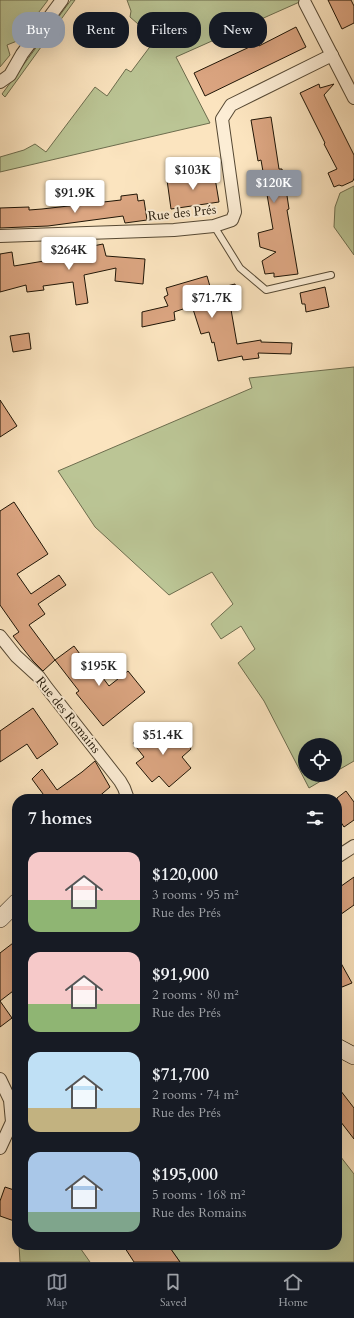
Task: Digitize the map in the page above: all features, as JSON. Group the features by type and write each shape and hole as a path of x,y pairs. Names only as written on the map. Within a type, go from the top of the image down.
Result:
{"main road":[{"path":"0,918 12,907"},
{"path":"342,1050 354,1056"}],"street":[{"path":"0,82 10,74 22,54 62,0"},
{"path":"305,3 354,98"},
{"name":"Rue des Prés","path":"0,236 174,230 214,226 232,220 235,212 222,119 231,105 332,55"},
{"name":"Rue des Romains","path":"0,636 16,656 39,677 120,781 126,794"},
{"path":"342,853 354,846"},
{"path":"0,1080 10,1100 12,1122 0,1148"}],"lane":[{"path":"214,226 240,268 266,290 331,275"}],"green space":[{"path":"0,0 48,0 39,12 12,12 12,43 7,45 10,55 0,67"},
{"path":"71,0 75,0 65,14 65,12 62,12"},
{"path":"127,0 304,0 267,16 267,12 209,12 209,42 201,46 201,12 137,12 137,23 130,17 131,11"},
{"path":"36,48 40,48 5,97 2,94"},
{"path":"149,48 196,48 176,57 210,123 0,172 0,157 24,150 35,144 46,152 95,87 107,96 126,69 131,72"},
{"path":"354,186 354,255 334,227 335,207 340,193"},
{"path":"354,367 354,761 342,768 342,738 298,738 298,767 264,701 238,663 255,649 241,626 221,639 211,624 233,604 212,572 169,595 95,527 58,471 252,388 249,378"},
{"path":"306,782 319,782 309,788"},
{"path":"342,1158 354,1174 354,1262 180,1262 172,1250 342,1250"},
{"path":"19,1250 82,1250 90,1262 20,1262"}],"building":[{"path":"328,0 351,0 354,6 354,23 342,29"},
{"path":"296,27 306,47 205,96 194,73 247,48 267,48 267,42"},
{"path":"319,84 320,88 334,84 324,95 354,155 353,181 342,186 339,185 334,187 328,173 337,169 300,93"},
{"path":"271,117 279,169 282,169 286,189 289,209 287,210 298,274 274,277 274,273 265,274 262,261 276,252 260,247 258,233 273,229 261,160 258,161 251,120"},
{"path":"214,172 219,202 171,209 167,180"},
{"path":"137,194 138,201 144,200 147,220 125,223 123,216 48,226 0,228 0,208 29,207 29,210 42,209 121,200 121,196"},
{"path":"103,244 106,256 145,259 143,284 115,281 116,268 84,275 88,303 76,305 73,282 43,286 44,290 27,292 26,285 0,292 0,254 12,252 14,266 68,257 67,251"},
{"path":"207,276 211,290 235,284 238,296 229,298 237,344 261,340 261,342 292,343 291,354 258,353 259,358 243,360 242,356 218,361 214,342 212,343 209,332 201,334 192,306 174,312 175,320 142,327 142,312 168,306 164,297 168,295 166,288"},
{"path":"325,287 329,307 306,312 305,304 302,304 300,293"},
{"path":"29,333 31,349 13,352 10,336"},
{"path":"0,400 17,426 0,437"},
{"path":"14,502 48,554 17,574 31,594 59,575 66,585 38,604 45,614 29,625 55,660 43,671 13,636 19,632 0,605 0,511"},
{"path":"74,646 97,677 100,674 109,686 128,671 145,692 103,726 76,693 79,691 55,660"},
{"path":"33,708 58,744 37,759 27,744 0,762 0,731"},
{"path":"155,725 168,741 178,733 191,749 182,757 191,768 169,787 159,776 152,782 136,763 144,757 133,743"},
{"path":"95,761 110,787 102,794 43,794 32,779 42,769 57,790"},
{"path":"346,791 354,802 354,820 344,827 342,824 342,794"},
{"path":"354,877 354,905 342,913 342,885"},
{"path":"12,944 12,992 0,1001 0,953"},
{"path":"342,965 352,983 342,987"},
{"path":"0,1001 12,1018 0,1027"},
{"path":"342,1092 354,1108 354,1139 342,1123"},
{"path":"5,1187 12,1189 12,1220 0,1216 0,1201"},
{"path":"126,1250 172,1250 180,1262 134,1262"}]}
